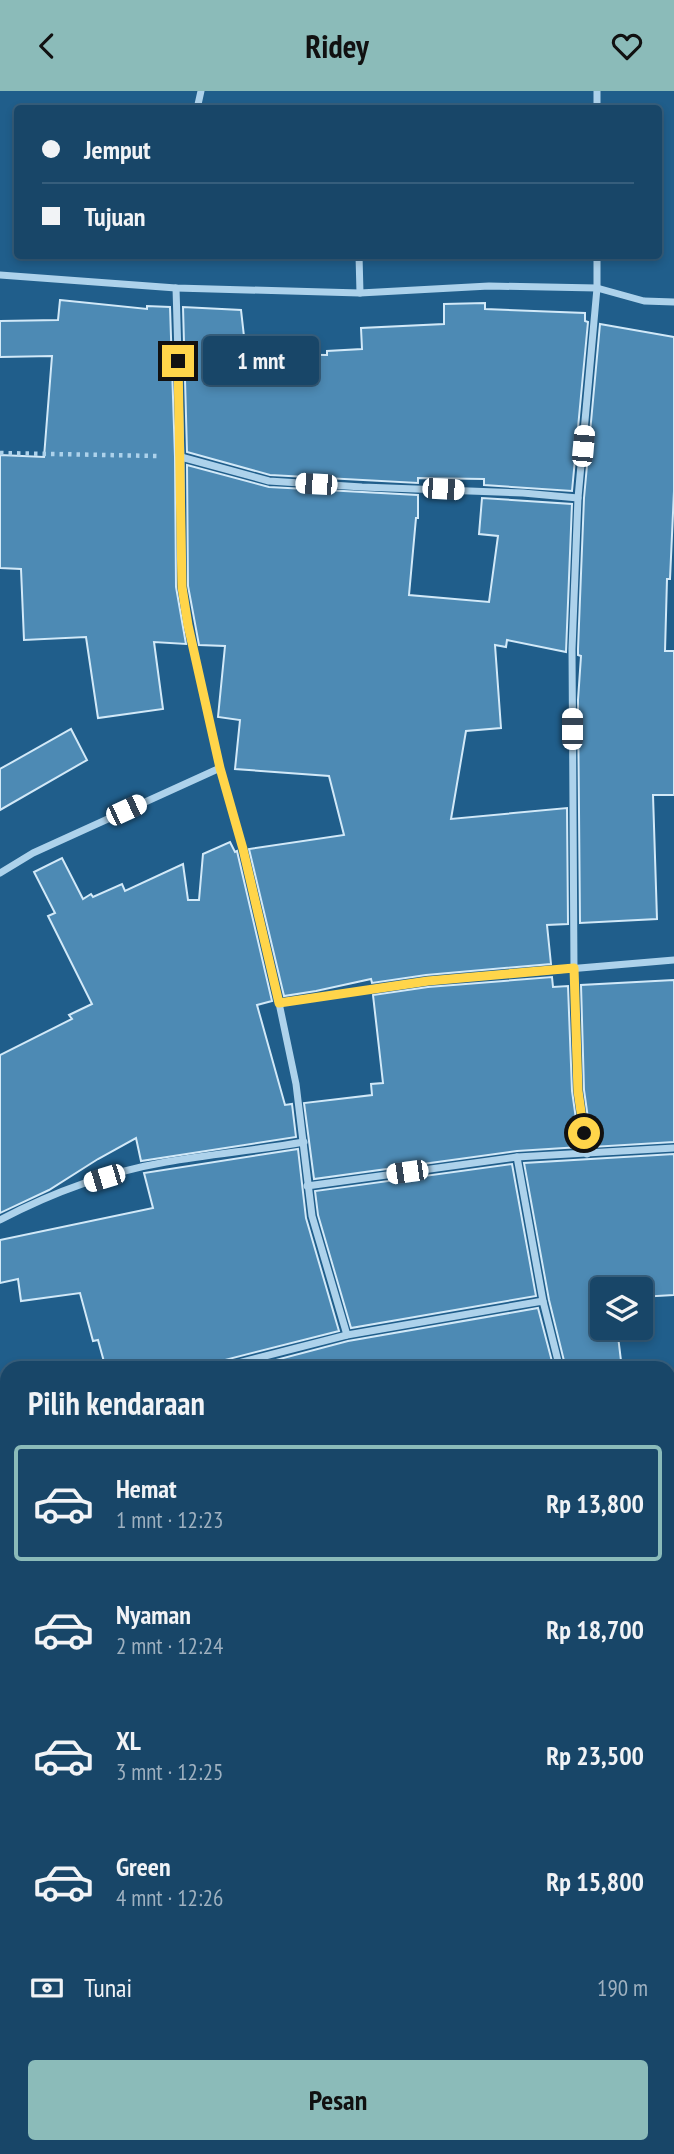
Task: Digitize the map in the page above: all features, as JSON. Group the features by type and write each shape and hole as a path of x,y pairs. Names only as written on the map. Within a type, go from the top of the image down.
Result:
{"street":[{"path":"359,259 360,293"},
{"path":"587,1154 578,1091 574,968 572,649 578,498 597,288 597,259"},
{"path":"0,275 176,288 360,293 489,286 597,288 644,301 674,302"},
{"path":"176,288 182,587 188,625 220,768 243,849 279,1003 296,1084 307,1186 318,1240 347,1335"},
{"path":"181,457 269,481 578,498"},
{"path":"0,873 33,853 220,768"},
{"path":"279,1003 428,981 674,960"},
{"path":"0,1220 38,1202 164,1162 304,1142"},
{"path":"307,1186 517,1157 674,1148"},
{"path":"517,1157 543,1301 558,1361"},
{"path":"246,1361 347,1335 543,1301"}],"path":[{"path":"0,453 181,457"}],"building":[{"path":"60,300 147,309 147,306 170,307 176,587 186,644 154,642 163,709 98,718 86,637 24,640 21,569 0,568 0,455 44,457 52,356 0,357 0,321 58,320"},
{"path":"485,303 485,309 585,313 585,321 588,322 572,491 484,485 484,479 418,478 418,483 270,475 187,452 183,307 241,310 246,354 327,355 327,351 362,349 361,328 444,324 444,304"},
{"path":"600,324 674,337 674,491 665,651 674,651 674,795 653,795 657,919 580,923 578,700 581,656 578,655 578,649 584,498"},
{"path":"187,465 269,487 418,495 409,595 489,602 498,536 479,534 482,498 572,504 566,652 507,640 506,647 495,645 501,728 466,731 451,819 567,808 568,924 547,925 551,964 426,975 372,983 371,979 284,996 249,849 344,835 329,776 235,769 240,720 218,717 225,646 199,645 188,586"},
{"path":"71,729 87,760 0,810 0,769"},
{"path":"230,842 235,852 237,851 272,1001 257,1005 285,1105 292,1104 296,1137 141,1161 136,1138 49,1190 0,1213 0,1055 72,1019 69,1015 92,1004 48,916 55,913 34,872 62,858 83,899 122,884 125,891 183,864 188,900 199,900 203,854"},
{"path":"552,977 553,987 568,986 572,1091 580,1147 517,1151 314,1179 304,1103 372,1095 371,1084 383,1083 373,995 428,987"},
{"path":"674,980 674,1142 592,1147 584,1090 581,985"},
{"path":"298,1149 306,1218 339,1331 221,1361 104,1361 98,1340 93,1341 80,1293 21,1301 18,1279 0,1283 0,1240 153,1208 144,1173"},
{"path":"674,1154 674,1295 653,1296 653,1277 590,1277 590,1340 618,1340 621,1361 564,1361 549,1300 524,1163"},
{"path":"512,1164 536,1296 351,1328 318,1215 315,1191"},
{"path":"538,1308 552,1361 272,1361 348,1341"}],"route":[{"path":"178,361 182,587 220,768 243,849 279,1003 428,981 574,968 578,1091 584,1133"}]}
